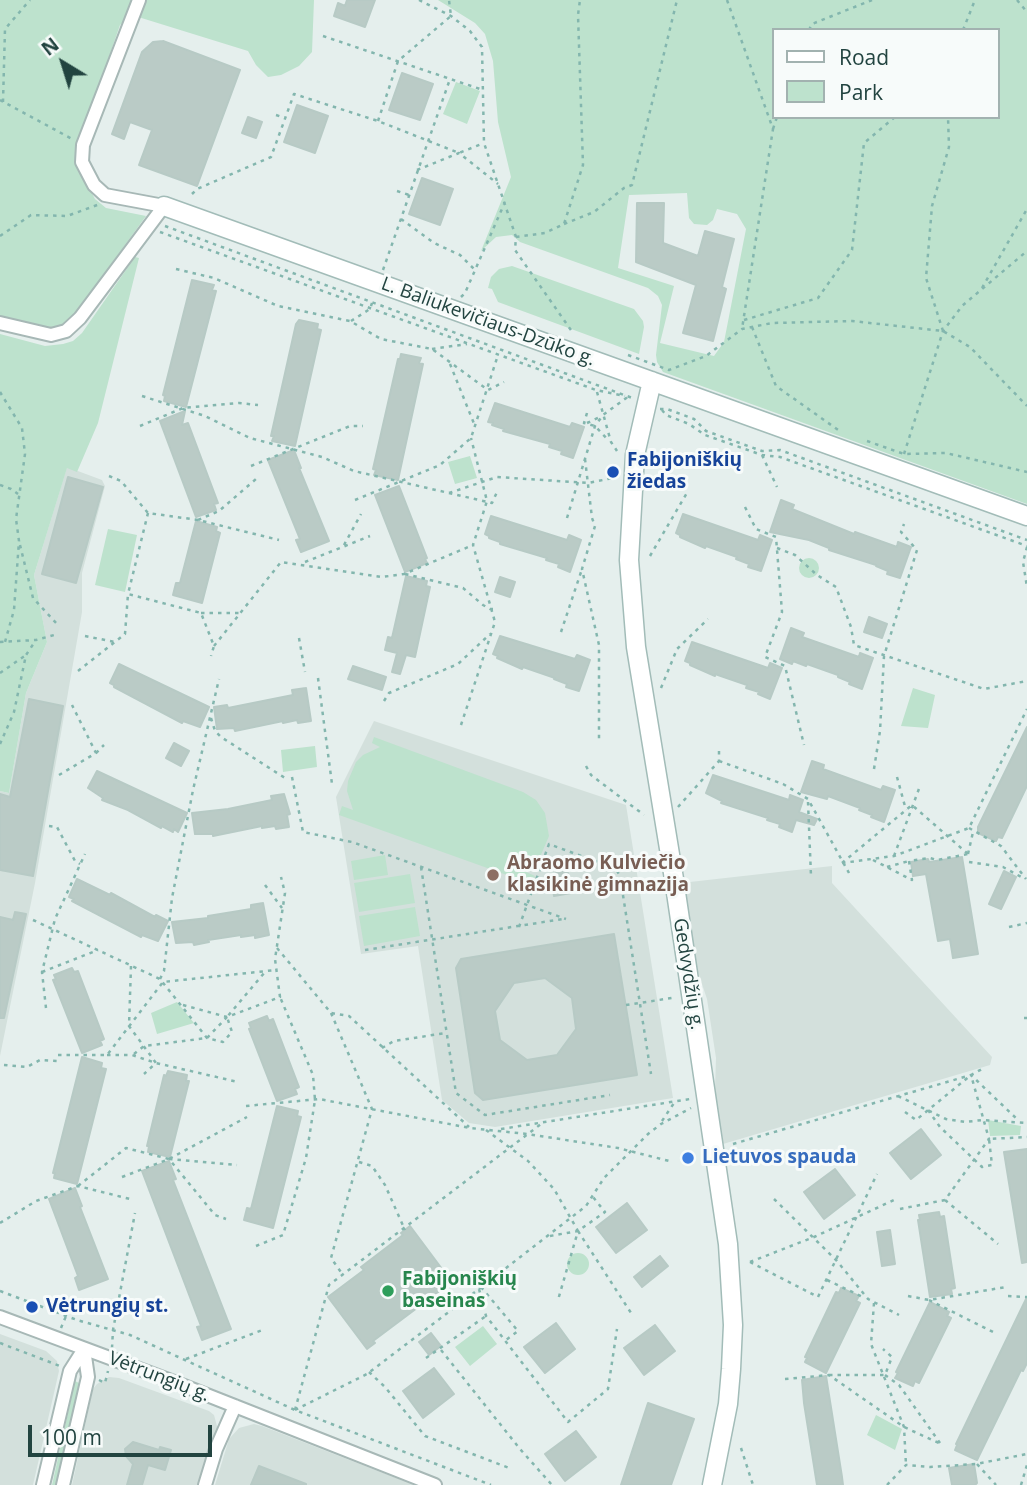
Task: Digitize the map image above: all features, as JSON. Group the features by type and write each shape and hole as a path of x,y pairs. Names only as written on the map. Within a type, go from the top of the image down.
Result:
{"main road":[{"name":"L. Baliukevičiaus-Dzūko g.","path":"164,206 652,381 901,461 1027,516"},
{"name":"Gedvydžių g.","path":"652,381 635,456 629,560 636,648 708,1102 729,1257 733,1325 731,1368 728,1404 712,1485"}],"street":[{"path":"0,323 51,335 66,331 80,318 164,206 109,197 94,185 82,162 83,145 139,0"},
{"name":"Vėtrungių g.","path":"0,1317 435,1485"},
{"path":"43,1485 69,1371 84,1349"},
{"path":"63,1485 88,1377 84,1349"},
{"path":"205,1485 216,1450 235,1406"}],"path":[{"path":"30,0 5,29 1,101 83,145"},
{"path":"419,0 451,16 470,31 482,47 484,143 516,237 515,250 573,333"},
{"path":"449,0 451,16"},
{"path":"564,224 583,165 578,15 580,0"},
{"path":"516,237 545,233 594,212 624,188 632,186 677,0"},
{"path":"727,0 773,129"},
{"path":"810,28 813,24 872,0"},
{"path":"964,28 975,0"},
{"path":"1017,0 1027,12"},
{"path":"378,121 398,61 451,16"},
{"path":"0,27 5,29"},
{"path":"324,36 484,90"},
{"path":"383,271 450,79"},
{"path":"192,194 271,158 295,94 378,121 458,153 499,185"},
{"path":"276,115 285,118"},
{"path":"742,329 776,119"},
{"path":"744,320 818,298 852,250 864,143 893,119"},
{"path":"943,331 926,278 932,206 949,147 948,119"},
{"path":"417,170 484,143"},
{"path":"397,191 409,195"},
{"path":"0,236 31,215 67,216 91,209 109,197"},
{"path":"457,298 465,293 505,202"},
{"path":"980,291 1027,209"},
{"path":"400,219 421,236 460,255 475,270"},
{"path":"161,225 629,396"},
{"path":"153,229 596,390 629,396"},
{"path":"901,461 943,331 962,306 1027,251"},
{"path":"176,269 214,278 278,306 350,321 381,339 432,349 468,344"},
{"path":"350,321 370,309 372,302"},
{"path":"628,355 669,370 706,356 742,329 772,323 852,321 943,331 970,347 1027,406"},
{"path":"752,327 776,386 840,432"},
{"path":"432,349 488,390"},
{"path":"355,500 440,465 471,438 498,355"},
{"path":"450,362 475,426"},
{"path":"488,390 504,382"},
{"path":"596,390 611,442"},
{"path":"0,393 22,428 24,454 16,519 33,598 57,624"},
{"path":"142,396 183,408 250,438 322,457 354,471 492,503 496,492"},
{"path":"586,423 603,415 629,396"},
{"path":"140,426 183,408 239,403 258,405"},
{"path":"662,410 666,415 689,424 705,435 780,457 1027,547 1023,562 1027,587"},
{"path":"586,423 587,413"},
{"path":"567,518 596,426 603,415"},
{"path":"586,423 596,426 617,451"},
{"path":"251,466 350,426 363,426"},
{"path":"461,725 495,622 473,545 487,502 471,438"},
{"path":"866,441 901,461 946,453 1027,472"},
{"path":"762,453 780,450 1027,540"},
{"path":"762,453 777,487"},
{"path":"561,632 595,526 585,460"},
{"path":"109,477 121,481 148,513 198,520 279,540"},
{"path":"449,493 500,477 588,483 613,478"},
{"path":"198,520 219,511 256,479"},
{"path":"0,485 18,494"},
{"path":"650,556 688,491"},
{"path":"745,507 756,529 776,537 782,612 765,657 785,666 804,744"},
{"path":"78,671 125,634 128,594 148,513"},
{"path":"344,546 361,514"},
{"path":"874,769 880,732 884,656 917,550 901,532 904,524"},
{"path":"302,564 370,536"},
{"path":"5,642 14,610 19,541"},
{"path":"211,656 215,646 281,562 382,577 404,574 473,545"},
{"path":"776,548 795,555 817,575 836,587 851,627 854,645 984,689 1027,681"},
{"path":"582,569 599,645 599,740"},
{"path":"404,574 463,588 490,609 498,609"},
{"path":"128,594 201,614 241,612"},
{"path":"201,614 215,646"},
{"path":"661,688 677,649 708,619"},
{"path":"384,701 389,693 458,664 492,632"},
{"path":"0,642 36,640 58,634"},
{"path":"85,636 115,642"},
{"path":"299,638 305,673"},
{"path":"0,673 26,654 36,640"},
{"path":"0,744 14,712 26,654"},
{"path":"318,678 332,784"},
{"path":"107,1055 162,980 172,898 219,679"},
{"path":"72,705 96,753"},
{"path":"842,863 894,856 969,828 1027,709"},
{"path":"210,717 221,737 285,778"},
{"path":"59,775 104,746"},
{"path":"678,807 719,761 719,748"},
{"path":"719,761 783,784 808,799 849,873"},
{"path":"586,766 591,775 644,815"},
{"path":"292,777 303,832 352,842 566,919 365,950"},
{"path":"897,778 906,810"},
{"path":"894,856 920,786"},
{"path":"808,799 811,876"},
{"path":"842,863 912,806"},
{"path":"912,806 968,854"},
{"path":"49,826 57,827 75,861 80,864"},
{"path":"969,828 1001,846 1026,879 1003,867 969,862"},
{"path":"968,854 973,832"},
{"path":"519,927 549,844 610,865 620,876 651,1074"},
{"path":"46,1008 42,972 55,919 85,854"},
{"path":"887,867 909,861 930,858 937,860 968,854"},
{"path":"591,858 591,866"},
{"path":"871,859 912,880 909,861"},
{"path":"421,867 456,1093 485,1115 610,1095"},
{"path":"256,1246 283,1235 306,1158 315,1100 313,1075 280,997 276,970 284,886 281,877"},
{"path":"265,885 282,908"},
{"path":"33,920 162,980 207,1038"},
{"path":"1009,927 1027,923"},
{"path":"277,948 331,1013 372,1109 331,1258 343,1275"},
{"path":"42,972 98,950"},
{"path":"131,966 130,1026 156,1063"},
{"path":"162,980 276,970"},
{"path":"207,1038 265,972"},
{"path":"183,1005 227,1017 280,997"},
{"path":"626,1005 672,998"},
{"path":"331,1013 349,1016 470,1128"},
{"path":"132,1055 144,1046 207,1038 223,1042 232,1032 227,1017"},
{"path":"382,1048 394,1041 446,1033"},
{"path":"58,1055 132,1055 238,1083"},
{"path":"4,1065 27,1066 40,1060 57,1061"},
{"path":"144,1074 156,1063"},
{"path":"905,1112 916,1120 982,1069"},
{"path":"733,1144 971,1075"},
{"path":"928,1110 940,1127 982,1167 992,1166 989,1139 971,1075"},
{"path":"971,1075 1019,1121"},
{"path":"898,1096 946,1119 1027,1123"},
{"path":"495,1130 690,1099"},
{"path":"246,1106 315,1100 470,1128 527,1134 630,1151 673,1162"},
{"path":"295,1410 369,1372 586,1206 604,1178 660,1124 675,1102"},
{"path":"660,1124 691,1108"},
{"path":"122,1177 169,1159 247,1117"},
{"path":"295,1410 329,1284 541,1124"},
{"path":"484,1129 528,1161 554,1189 569,1219 633,1316"},
{"path":"989,1139 1027,1137"},
{"path":"900,1209 945,1200 989,1139"},
{"path":"0,1223 36,1201 78,1186 126,1148 169,1159 237,1165"},
{"path":"169,1159 215,1215 226,1219"},
{"path":"359,1162 372,1166 385,1185 404,1229"},
{"path":"877,1174 857,1217 837,1261 818,1297 750,1262 814,1237 857,1217 894,1200"},
{"path":"78,1186 130,1199"},
{"path":"547,1236 578,1231 605,1212 593,1197"},
{"path":"774,1199 837,1261 868,1299"},
{"path":"945,1200 998,1244"},
{"path":"88,1377 104,1382 111,1358 113,1330 135,1213"},
{"path":"558,1300 578,1231"},
{"path":"827,1280 899,1315"},
{"path":"929,1300 1006,1287"},
{"path":"480,1288 486,1316 568,1422 608,1389 617,1329"},
{"path":"480,1288 519,1331 506,1340"},
{"path":"0,1291 78,1320 130,1335 295,1410 491,1485"},
{"path":"908,1296 929,1300 995,1333"},
{"path":"1008,1296 1026,1298"},
{"path":"874,1303 871,1344 904,1427 906,1465 887,1485"},
{"path":"426,1359 486,1316"},
{"path":"184,1360 265,1329"},
{"path":"0,1343 69,1371"},
{"path":"883,1349 892,1357 885,1375"},
{"path":"441,1350 552,1485"},
{"path":"369,1372 425,1436 512,1469"},
{"path":"785,1379 829,1375 885,1375 900,1385 941,1444 904,1427 829,1375"},
{"path":"741,1448 753,1485"},
{"path":"906,1465 930,1467 976,1464 1027,1454"},
{"path":"976,1464 996,1485"},
{"path":"1021,1485 1027,1465"}],"shaded area":[{"path":"67,467 102,480 105,486 82,573 82,612 35,883 0,1056 0,791 9,793 26,693 47,642 34,575"},
{"name":"Abraomo Kulviečio klasikinė gimnazija","path":"374,721 626,805 673,1098 495,1127 469,1123 442,1100 418,946 361,954 336,797"},
{"path":"832,866 832,883 992,1057 990,1065 723,1144 715,1089 716,1058 707,999 694,960 681,883"},
{"path":"0,1334 46,1351 57,1361 59,1371 33,1485 0,1485"},
{"path":"109,1377 119,1378 214,1415 218,1430 201,1485 72,1485 93,1389"},
{"path":"254,1424 414,1485 215,1485 229,1439 239,1428"}],"green space":[{"path":"0,0 314,0 312,52 299,66 281,75 268,77 256,65 248,51 135,16 120,25 79,144 79,169 95,199 106,208 146,216 71,320 53,329 0,316"},
{"path":"438,0 1027,0 1027,504 663,372 656,355 662,305 658,296 648,288 520,242 512,235 496,237 481,251 511,177 498,122 493,61 485,34 475,23","holes":["687,193 689,218 694,224 707,225 713,220 717,209 737,214 746,229 724,342 714,356 660,343 674,286 618,268 629,195"]},
{"path":"456,82 480,91 467,124 443,114"},
{"path":"135,257 139,258 98,423 77,472 67,468 34,575 47,642 26,693 9,793 0,791 0,334 45,346 73,341 82,333"},
{"path":"512,266 634,309 644,327 639,354 498,302 492,289 488,288 491,277 499,269"},
{"path":"470,456 477,478 455,484 448,462"},
{"path":"108,529 137,535 125,592 95,585"},
{"path":"809,558 816,561 819,568 816,575 809,578 802,575 799,568 802,561"},
{"path":"913,688 935,695 928,728 901,726"},
{"path":"374,737 523,792 536,800 545,813 549,836 540,857 522,870 535,876 532,884 339,815 342,806 353,810 347,791 348,781 356,762 363,755 380,747 372,743"},
{"path":"315,746 317,767 283,772 281,750"},
{"path":"385,855 388,875 354,880 351,861"},
{"path":"410,874 415,903 359,912 354,883"},
{"path":"415,907 420,936 364,946 359,916"},
{"path":"177,1002 194,1023 157,1034 151,1013"},
{"path":"988,1120 1021,1126 1020,1135 990,1136"},
{"path":"578,1253 586,1256 589,1264 586,1272 578,1275 570,1272 567,1264 570,1256"},
{"path":"483,1326 497,1344 470,1366 455,1347"},
{"path":"75,1381 79,1383 56,1485 52,1485"},
{"path":"876,1415 902,1429 895,1450 867,1435"}],"building":[{"path":"347,0 375,0 365,27 334,16 338,3 345,6"},
{"path":"163,41 240,70 197,186 139,165 152,130 130,122 124,139 112,134 142,52 153,42"},
{"path":"402,73 433,84 420,120 389,110"},
{"path":"297,105 328,116 315,153 284,142"},
{"path":"248,117 262,122 256,138 242,133"},
{"path":"422,178 453,189 440,225 409,214"},
{"path":"637,203 664,203 663,243 698,256 705,231 734,239 722,287 726,289 713,341 683,333 696,285 636,262"},
{"path":"192,280 214,285 212,290 216,291 186,407 164,401 163,395"},
{"path":"299,320 318,324 317,329 321,330 295,446 272,441 274,436 271,436"},
{"path":"401,354 421,358 419,363 423,364 398,480 374,475 376,470 373,469"},
{"path":"495,403 570,427 572,423 584,427 573,458 549,447 550,444 503,431 504,429 492,425 493,423 488,422"},
{"path":"185,411 182,425 188,423 218,503 214,504 216,510 196,517 160,421"},
{"path":"294,450 329,541 301,552 296,540 300,539 268,460"},
{"path":"68,477 103,487 76,583 42,574"},
{"path":"399,486 427,558 427,563 405,572 375,495"},
{"path":"781,500 794,505 792,509 854,534 855,532 897,547 898,542 911,547 900,578 887,574 888,571 876,565 829,550 809,540 770,532"},
{"path":"683,514 758,540 760,535 772,540 761,571 748,567 749,564 736,559 737,557 706,546 705,548 680,537 676,533"},
{"path":"491,516 567,540 569,535 581,540 570,572 558,567 559,564 546,560 547,558 489,538 485,534"},
{"path":"196,521 217,527 216,531 220,533 202,603 173,595 176,583 180,583"},
{"path":"406,576 427,581 426,586 430,587 415,657 406,655 400,674 392,672 397,653 385,650 388,637 392,638"},
{"path":"500,577 515,582 510,597 495,592"},
{"path":"869,617 887,624 882,638 864,632"},
{"path":"791,628 804,633 802,637 859,657 860,653 873,658 862,689 849,684 850,682 838,675 807,664 806,666 793,661 792,664 780,659"},
{"path":"500,636 575,659 577,655 590,660 579,691 566,687 567,684 555,678 523,667 522,669 497,658 498,656 493,654"},
{"path":"692,642 768,668 770,663 782,668 770,699 746,688 747,685 715,676 690,665 685,661"},
{"path":"119,664 209,707 200,727 183,721 182,723 114,687 110,683"},
{"path":"353,666 386,677 382,690 348,679"},
{"path":"306,688 311,721 283,721 235,731 234,728 217,729 214,707 227,705 228,708 293,695 292,690"},
{"path":"29,699 63,706 33,876 0,870 0,794 10,797"},
{"path":"1027,727 1027,786 1002,838 998,837 996,841 978,833 978,827"},
{"path":"174,743 189,751 181,766 166,758"},
{"path":"812,761 824,765 823,769 881,790 883,786 895,790 884,822 859,810 860,808 828,796 827,799 801,792"},
{"path":"97,771 187,813 178,832 162,826 161,828 128,810 102,800 103,798 88,788"},
{"path":"713,775 789,800 790,795 803,800 799,812 817,819 814,825 796,820 792,832 767,820 768,818 721,803 722,801 706,793"},
{"path":"284,794 290,814 287,815 289,827 276,829 275,826 262,826 213,836 195,834 192,813 272,800 271,796"},
{"path":"962,857 978,954 953,958 950,939 938,941 926,874 913,876 911,862"},
{"path":"566,862 571,893 554,896 552,882 558,881 555,864"},
{"path":"1004,871 1016,877 1001,909 989,904"},
{"path":"77,879 168,921 158,941 142,935 141,937 72,901 74,899 69,897"},
{"path":"263,903 269,935 255,938 255,935 241,935 194,945 193,942 176,943 172,922 208,918 251,909 251,905"},
{"path":"15,912 26,914 4,1018 0,1018 0,917 13,920"},
{"path":"614,934 637,1075 483,1100 475,1093 456,968 461,959","holes":["545,978 572,998 576,1029 557,1055 527,1060 500,1040 495,1011 514,983"]},
{"path":"72,968 74,972 78,971 104,1039 100,1041 102,1045 82,1053 53,980 56,979 54,975"},
{"path":"267,1016 269,1021 273,1019 299,1087 295,1089 297,1094 277,1101 249,1029 249,1023"},
{"path":"82,1057 102,1063 101,1068 106,1069 77,1184 54,1178 53,1173"},
{"path":"168,1071 187,1075 186,1081 189,1081 170,1157 148,1152 147,1146 164,1075 166,1076"},
{"path":"277,1106 298,1111 297,1116 301,1117 273,1228 244,1220 247,1208 251,1209"},
{"path":"921,1129 941,1155 911,1179 890,1153"},
{"path":"1027,1149 1027,1262 1022,1263 1004,1152"},
{"path":"169,1161 176,1179 173,1180 231,1329 202,1340 197,1327 201,1326 142,1171"},
{"path":"835,1169 855,1195 824,1219 804,1192"},
{"path":"75,1188 108,1279 79,1290 75,1278 78,1276 49,1199"},
{"path":"627,1203 647,1230 616,1253 596,1227"},
{"path":"939,1212 940,1217 944,1216 955,1288 951,1289 952,1294 930,1297 918,1220 919,1215"},
{"name":"Fabijoniškių baseinas","path":"410,1226 448,1277 445,1280 449,1284 373,1341 375,1343 367,1349 328,1297 364,1270 361,1267 403,1235 401,1233"},
{"path":"890,1230 895,1264 882,1266 877,1232"},
{"path":"660,1256 668,1266 642,1287 634,1277"},
{"path":"841,1288 859,1296 856,1301 860,1303 826,1373 805,1362 805,1357 836,1292 839,1293"},
{"path":"1027,1297 1027,1363 1023,1371 1021,1370 977,1460 955,1450 956,1444"},
{"path":"930,1302 949,1312 947,1316 951,1318 919,1383 915,1381 913,1386 895,1378 898,1373 896,1372"},
{"path":"556,1323 575,1349 545,1373 524,1347"},
{"path":"655,1325 675,1351 644,1375 624,1348"},
{"path":"431,1333 441,1346 429,1355 419,1342"},
{"path":"434,1368 454,1394 423,1418 403,1391"},
{"path":"826,1376 843,1485 817,1485 804,1403 802,1380"},
{"path":"648,1403 694,1419 671,1485 621,1485"},
{"path":"576,1431 596,1457 565,1481 545,1454"},
{"path":"133,1442 159,1450 160,1447 171,1450 165,1470 148,1465 142,1485 127,1485 133,1464 126,1456 125,1449"},
{"path":"974,1464 975,1485 952,1485 949,1468"},
{"path":"259,1466 306,1484 306,1485 251,1485"}],"place":[{"name":"Fabijoniškių žiedas","path":"613,472"},
{"name":"Abraomo Kulviečio klasikinė gimnazija","path":"493,875"},
{"name":"Lietuvos spauda","path":"688,1158"},
{"name":"Fabijoniškių baseinas","path":"388,1291"},
{"name":"Vėtrungių st.","path":"32,1307"}]}
